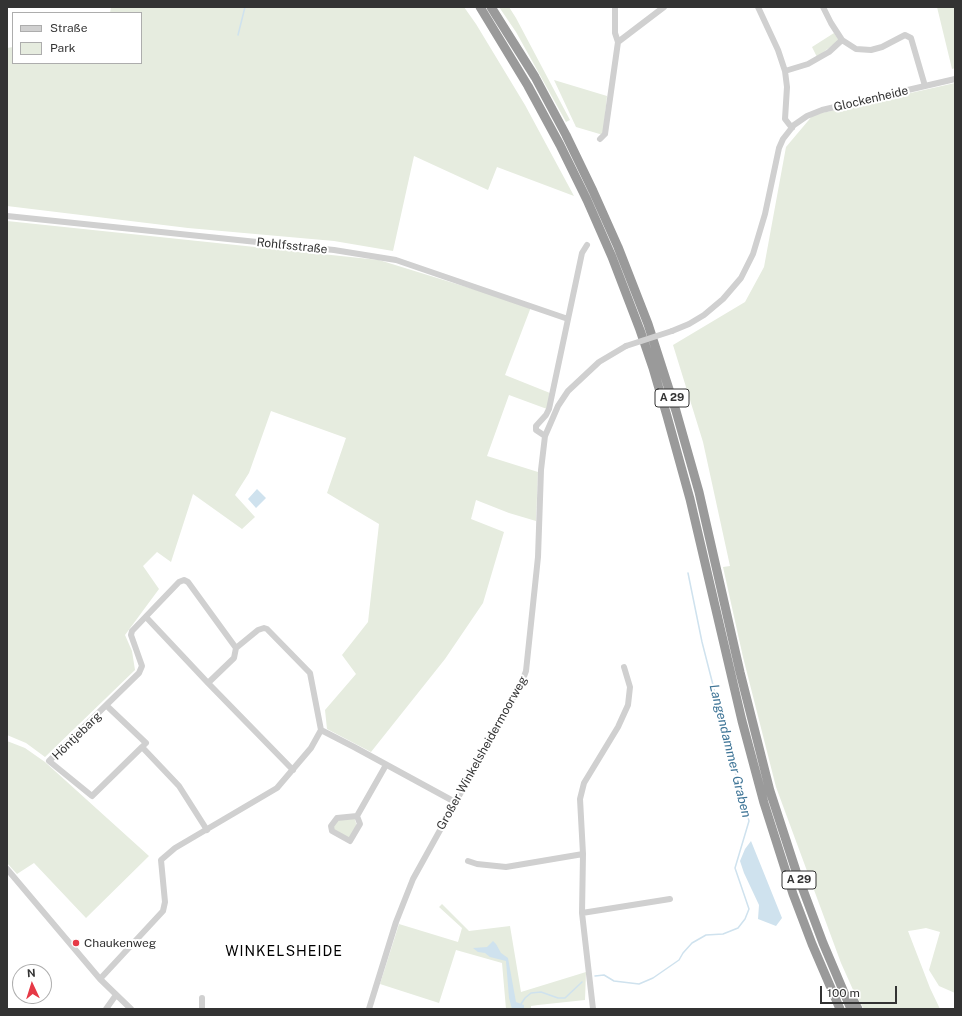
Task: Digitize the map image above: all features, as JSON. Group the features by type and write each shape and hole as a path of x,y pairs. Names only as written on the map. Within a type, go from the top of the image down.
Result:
{"highway":[{"name":"A 29","path":"480,7 525,80 560,145 587,200 612,257 640,330 653,368 690,499 742,721 764,803 796,901 812,944 840,1009"},
{"name":"A 29","path":"491,7 535,78 566,135 618,247 648,324 674,404 699,492 762,761 784,836 823,943 851,1009"},
{"path":"823,943 829,948 848,991 858,1009"}],"street":[{"path":"600,139 605,134 618,42 615,33 615,7"},
{"path":"618,42 664,7"},
{"path":"758,7 778,50 785,72 787,87 785,119 792,128"},
{"path":"823,7 842,40 856,49 871,50 882,47 905,35 908,36 913,41 925,86"},
{"path":"785,72 808,64 829,52 842,40"},
{"name":"Glockenheide","path":"792,128 807,116 822,110 955,79"},
{"name":"Großer Winkelsheidermoorweg","path":"369,1009 396,922 413,879 522,682 527,668 538,557 542,454 546,436 558,406 568,392 599,362 626,346 689,324 704,315 723,299 741,278 753,254 765,214 779,148 783,139 792,128"},
{"name":"Rohlfsstraße","path":"7,216 334,250 396,260 568,319"},
{"path":"546,436 536,430 536,426 546,415 549,409 582,253 587,245"},
{"name":"Höntjebarg","path":"107,706 146,744 92,796 50,761 140,673 142,666 131,636 132,631 179,582 184,580 188,582 236,648"},
{"path":"146,617 208,684 293,770"},
{"path":"100,979 163,911 165,902 160,860 175,848 277,788 311,748 321,730 310,673 267,629 264,628 258,630 236,648 234,658 208,684"},
{"path":"594,1009 582,912 583,854 580,799 584,782 618,727 628,705 630,688 624,667"},
{"path":"321,730 455,802"},
{"name":"Höntjebarg","path":"142,747 180,786 207,830"},
{"path":"357,816 386,765"},
{"path":"357,816 360,824 350,841 332,831 331,826 336,818 357,816"},
{"path":"468,861 477,864 506,867 583,854"},
{"path":"7,869 100,979 131,1009"},
{"path":"582,912 670,899"},
{"path":"106,1009 116,995"},
{"path":"202,998 202,1009"}],"green space":[{"path":"111,7 464,7 476,24 525,105 574,196 497,167 488,190 414,156 393,251 334,241 188,228 7,206 7,48 12,47 12,64 142,64 142,12 110,12"},
{"path":"499,7 509,7 516,18 570,120 566,122 516,32"},
{"path":"937,7 955,7 955,68 952,69"},
{"path":"834,33 838,41 817,57 812,47"},
{"path":"554,80 607,96 603,135 576,127"},
{"path":"955,83 955,993 939,986 929,970 940,932 926,928 908,931 930,988 940,1009 864,1009 854,992 841,963 776,787 743,657 723,567 730,566 703,442 673,345 745,302 764,267 786,147 813,115"},
{"path":"7,221 379,260 531,307 505,375 550,393 547,409 509,395 487,456 538,472 536,521 509,513 476,500 471,519 504,532 483,603 445,659 371,752 327,729 325,710 356,674 342,655 368,622 379,524 327,493 346,438 271,411 249,473 235,495 255,517 242,529 193,494 171,562 157,552 143,566 159,589 125,635 132,651 135,670 45,757 26,743 7,735"},
{"path":"7,741 25,748 45,762 149,856 86,918 34,863 17,874 7,863"},
{"path":"356,818 355,820 357,826 351,837 348,838 334,830 333,825 338,820"},
{"path":"442,904 469,931 510,926 521,992 586,972 585,1000 531,1006 531,1009 506,1009 502,963 456,950 439,1003 380,984 399,924 458,942 462,928 439,907"}],"water":[{"path":"257,489 266,498 256,508 248,499"},
{"path":"751,841 782,918 776,926 758,919 759,905 740,861 745,849"},
{"path":"493,941 501,953 508,958 516,1002 524,1005 524,1009 512,1009 509,998 506,961 490,957 473,948 487,947"}],"waterway":[{"path":"238,35 245,7"},
{"name":"Langendammer Graben","path":"595,976 604,975 614,981 639,984 653,978 679,960 692,943 706,935 723,934 738,928 745,919 749,909 735,868 749,821 702,642 688,573"},
{"name":"Langendammer Graben","path":"521,1004 531,993 541,992 558,998 565,998 582,982"}],"place":[{"name":"Chaukenweg","path":"76,943"}],"district":[{"name":"WINKELSHEIDE","path":"284,952"}]}
